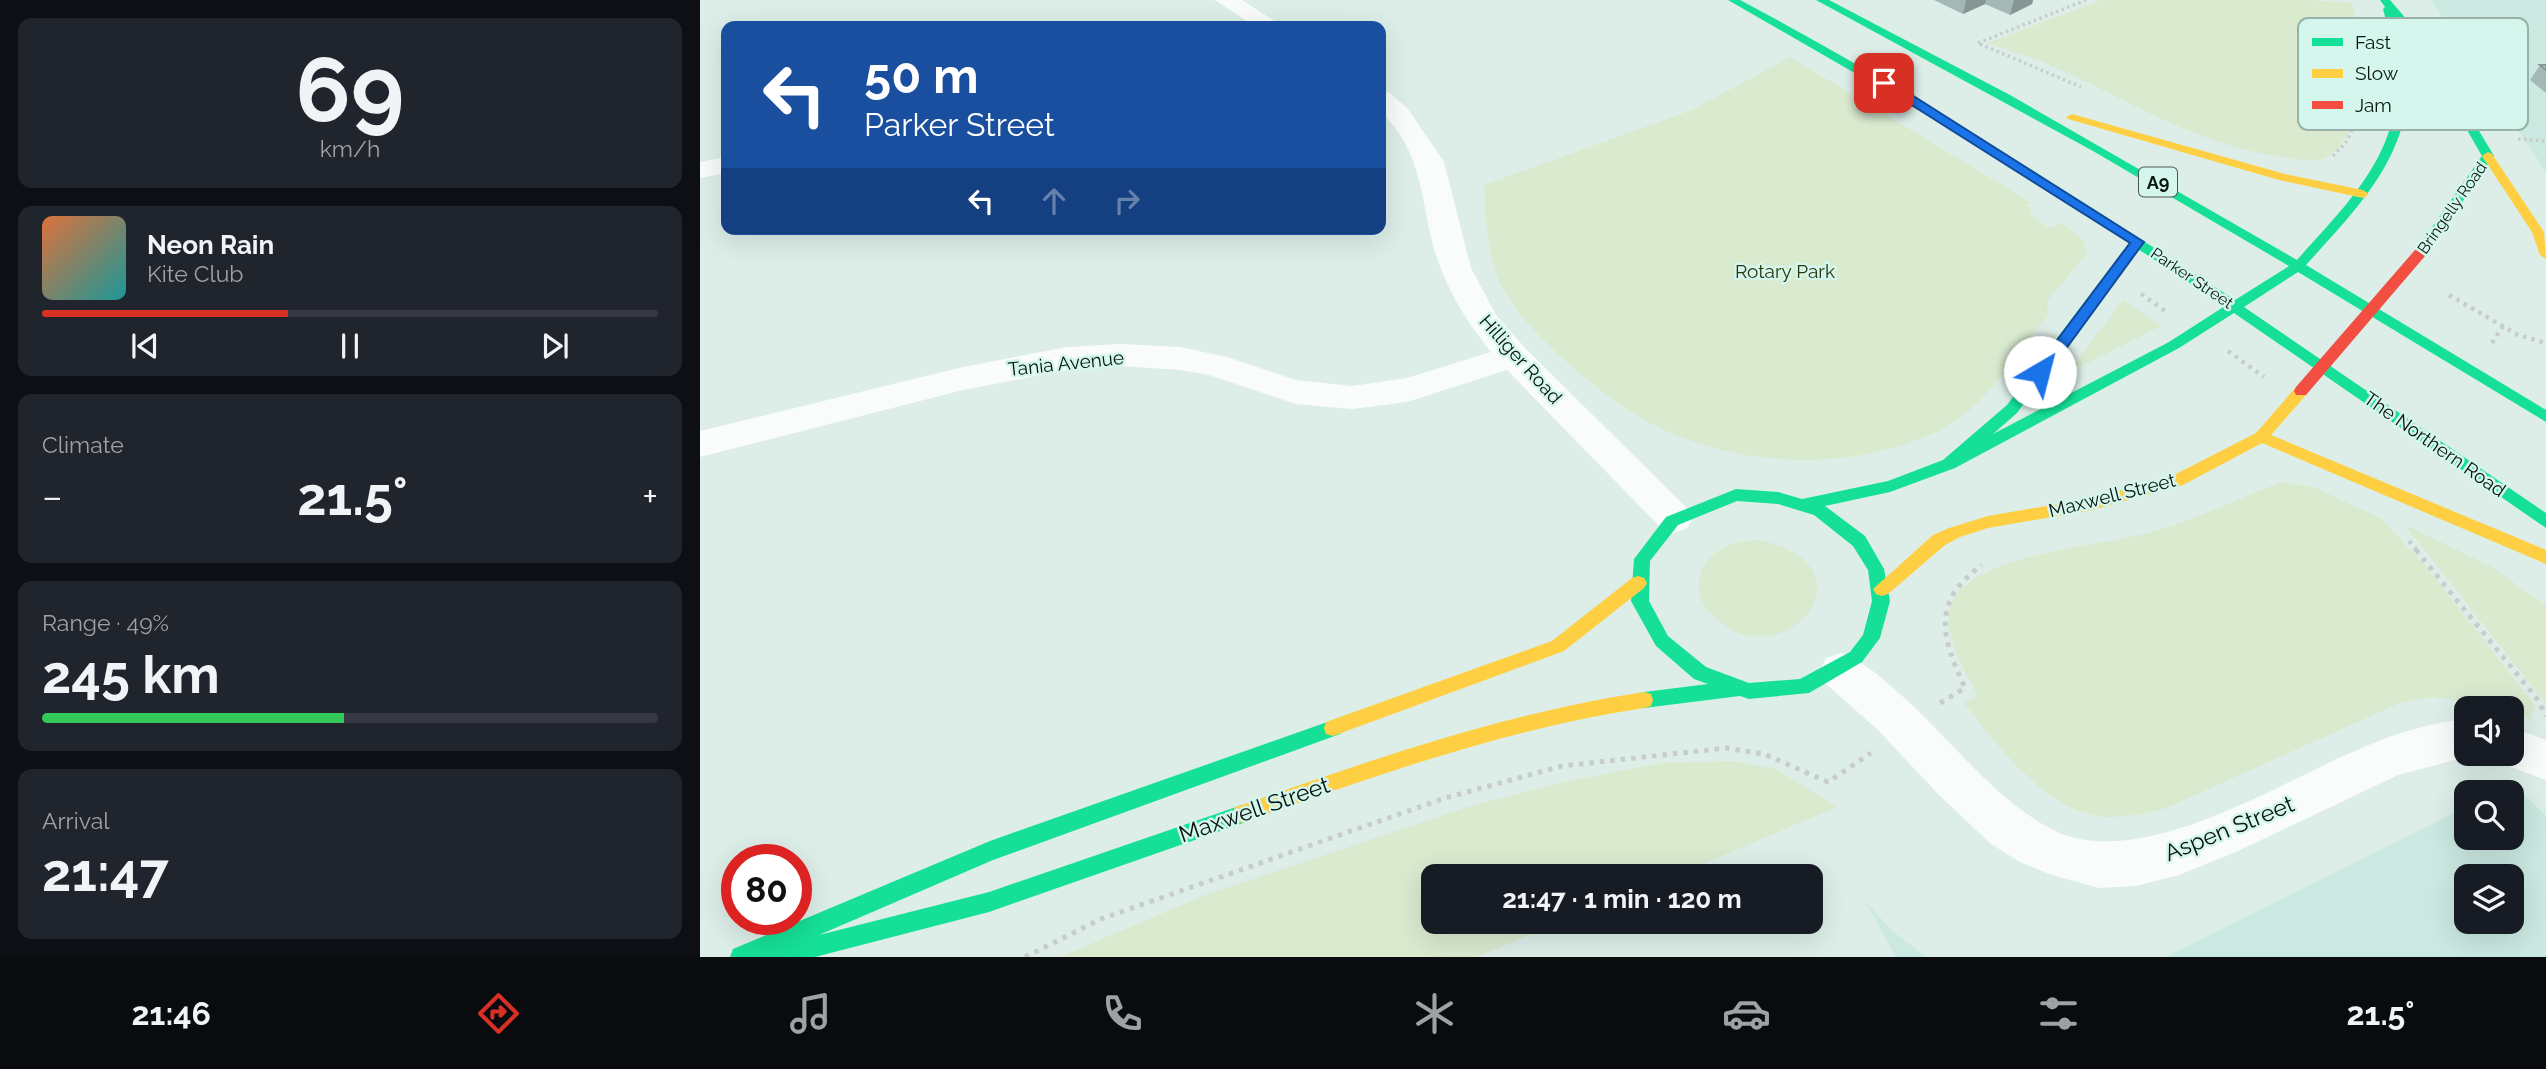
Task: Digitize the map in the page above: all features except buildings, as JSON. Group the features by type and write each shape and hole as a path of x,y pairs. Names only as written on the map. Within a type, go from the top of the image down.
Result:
{"main road":[{"name":"Parker Street","path":"1733,0 1904,94 2137,242 2323,367"},
{"name":"A9","path":"1821,0 2016,101 2298,266 2546,417"},
{"name":"Bringelly Road","path":"2386,2 2400,18"},
{"path":"2016,101 2283,177 2363,194"},
{"name":"Bringelly Road","path":"2235,306 2298,266 2363,194 2390,145 2395,130"},
{"name":"Bringelly Road","path":"2323,367 2416,259 2488,156 2473,130"},
{"path":"2488,156 2538,232 2546,255"},
{"path":"1949,464 2012,409 2137,242"},
{"path":"1806,504 1890,486 1949,464 2199,330 2235,306"},
{"name":"Maxwell Street","path":"1882,589 1939,540 1955,532 1989,522 2092,504 2177,481 2261,437 2323,367"},
{"name":"The Northern Road","path":"2323,367 2546,522"},
{"path":"2261,437 2546,557"},
{"path":"1735,495 1771,496 1806,504 1838,523 1865,548 1876,567 1882,589 1880,619 1866,648 1841,671 1811,685 1788,689 1740,688 1716,681 1674,656 1657,639 1647,621 1638,583 1643,558 1655,537 1674,518 1702,503 1735,495"},
{"path":"741,957 990,850 1558,646 1638,583"},
{"name":"Maxwell Street","path":"773,957 989,902 1365,771 1499,731 1593,706 1740,688"}],"street":[{"path":"1226,0 1261,21"},
{"name":"Hilliger Road","path":"1386,102 1422,144 1437,182 1456,268 1477,310 1513,356 1674,518"},
{"path":"700,170 721,166"},
{"name":"Tania Avenue","path":"700,444 986,373 1075,358 1121,355 1188,360 1213,364 1296,392 1341,396 1375,395 1432,385 1513,356"},
{"name":"Aspen Street","path":"1841,671 1907,729 1995,821 2041,847 2087,862 2136,863 2190,847 2421,744 2454,740"},
{"path":"2524,752 2546,760"}],"path":[{"path":"1978,43 2086,0"},
{"path":"2330,158 2347,141 2352,130"},
{"path":"2511,139 2546,141"},
{"path":"2136,291 2199,330 2295,400"},
{"path":"2449,295 2518,335 2546,343"},
{"path":"2493,340 2503,326"},
{"path":"2406,537 2538,699 2546,716"},
{"path":"1940,703 1965,688 1955,667 1944,629 1944,610 1950,591 1967,574 1986,563"},
{"path":"1026,957 1101,919 1446,797 1562,766 1726,748 1764,754 1828,782 1842,773"}],"shaded area":[{"path":"2431,0 2546,0 2546,172 2518,130 2528,130 2528,18 2443,18"},
{"path":"2524,794 2546,816 2546,957 2165,957 2454,813 2454,850 2524,850"},
{"path":"1865,901 1892,931 1927,957 1896,957"}],"green space":[{"path":"2101,0 2307,0 2352,3 2355,18 2298,18 2298,130 2349,130 2338,149 2325,158 2302,160 2255,152 2195,133 2052,66 1987,43"},
{"name":"Rotary Park","path":"1790,57 2032,203 2026,206 2033,211 2029,214 2049,228 2062,223 2083,240 2088,252 2047,301 2048,316 1974,406 1944,428 1909,443 1872,453 1833,459 1794,460 1755,456 1717,449 1680,437 1646,421 1597,387 1539,336 1504,291 1491,257 1484,185 1692,110"},
{"path":"2123,300 2161,326 2080,367 2074,365"},
{"path":"2281,482 2314,487 2382,519 2426,567 2535,705 2531,719 2524,717 2524,696 2454,696 2454,700 2434,697 2402,702 2164,809 2117,817 2088,814 2046,792 2009,758 1964,703 1978,696 1959,661 1950,634 1950,608 1956,596 1971,581 1993,569 2019,560 2156,531"},
{"path":"2404,524 2490,566 2546,605 2546,704"},
{"path":"1760,540 1798,555 1815,575 1816,597 1804,617 1784,631 1758,637 1730,629 1704,605 1699,583 1707,561 1721,549 1740,542"},
{"path":"1733,761 1776,769 1837,807 1703,864 1421,864 1421,934 1532,934 1476,957 1060,957 1205,895 1467,807 1572,780 1662,763"}],"traffic: fast":[{"path":"1733,0 1884,84 2079,205 2338,376 2546,522"},
{"path":"1821,0 2098,148 2546,417"},
{"path":"2385,0 2400,18"},
{"path":"2388,9 2390,18"},
{"path":"1806,504 1890,486 1949,464 2174,345 2298,266 2363,194 2390,145 2395,130"},
{"path":"2420,253 2488,156 2473,130"},
{"path":"1949,464 2012,409 2137,242"},
{"path":"1736,495 1778,498 1819,510 1859,541 1876,569 1881,601 1871,638 1856,657 1803,687 1749,691 1700,673 1662,641 1640,601 1642,559 1672,521 1736,495"},
{"path":"1644,700 1740,688"},
{"path":"741,957 990,851 1333,728"},
{"path":"773,957 989,902 1242,814"}],"traffic: slow":[{"path":"2072,117 2283,177 2363,194"},
{"path":"2488,156 2538,232 2546,255"},
{"path":"1882,589 1939,540 1955,532 1988,522 2092,504 2177,481 2261,437 2301,391"},
{"path":"2261,437 2546,557"},
{"path":"1333,728 1558,646 1638,583"},
{"path":"1242,814 1390,762 1491,731 1542,718 1644,700"}],"traffic: jam":[{"path":"2301,391 2420,253"}],"route":[{"path":"1884,83 1988,145 2137,242 2040,372"}]}
